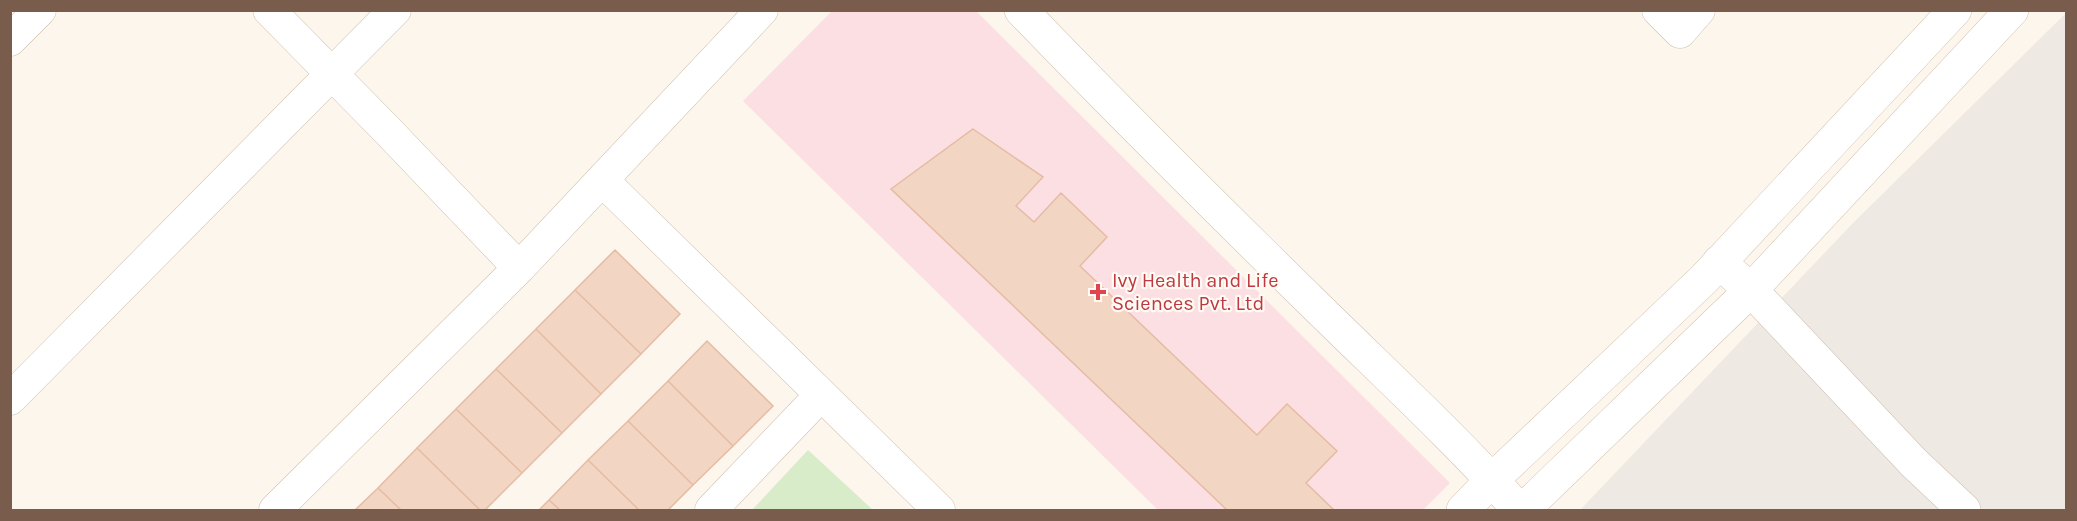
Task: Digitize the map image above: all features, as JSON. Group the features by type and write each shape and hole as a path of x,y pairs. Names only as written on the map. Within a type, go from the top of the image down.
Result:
{"main road":[{"path":"1021,10 1146,140 1521,510 1751,290 2012,10"},
{"path":"1463,510 1719,262 1955,10"},
{"path":"1719,262 1751,290 1914,463 1964,510"}],"street":[{"path":"10,40 40,10"},
{"path":"269,10 519,268"},
{"path":"10,399 395,10"},
{"path":"283,508 519,268 762,10"},
{"path":"1658,10 1680,32 1699,10"},
{"path":"602,180 939,510"},
{"path":"711,510 821,395"}],"shaded area":[{"name":"Ivy Health and Life Sciences Pvt. Ltd","path":"832,11 976,11 1450,483 1423,510 1158,510 743,101"},
{"path":"2066,13 2066,510 1580,510 1852,224"}],"green space":[{"path":"808,450 873,510 752,510"}],"building":[{"path":"973,129 1043,177 1016,206 1034,222 1061,193 1107,237 1080,266 1257,435 1287,404 1337,451 1306,483 1334,510 1227,510 891,189"},
{"path":"615,250 680,314 641,354 575,290"},
{"path":"575,290 641,354 601,394 536,329"},
{"path":"536,329 601,394 562,433 496,369"},
{"path":"707,341 773,406 733,446 668,381"},
{"path":"496,369 562,433 522,473 456,409"},
{"path":"668,381 733,446 693,485 628,421"},
{"path":"456,409 522,473 485,510 480,510 417,448"},
{"path":"628,421 693,485 668,510 639,510 588,460"},
{"path":"417,448 480,510 401,510 378,488"},
{"path":"588,460 639,510 560,510 549,500"},
{"path":"378,488 401,510 355,510"},
{"path":"549,500 560,510 539,510"}],"place":[{"name":"Ivy Health and Life Sciences Pvt. Ltd","path":"1098,292"}]}
